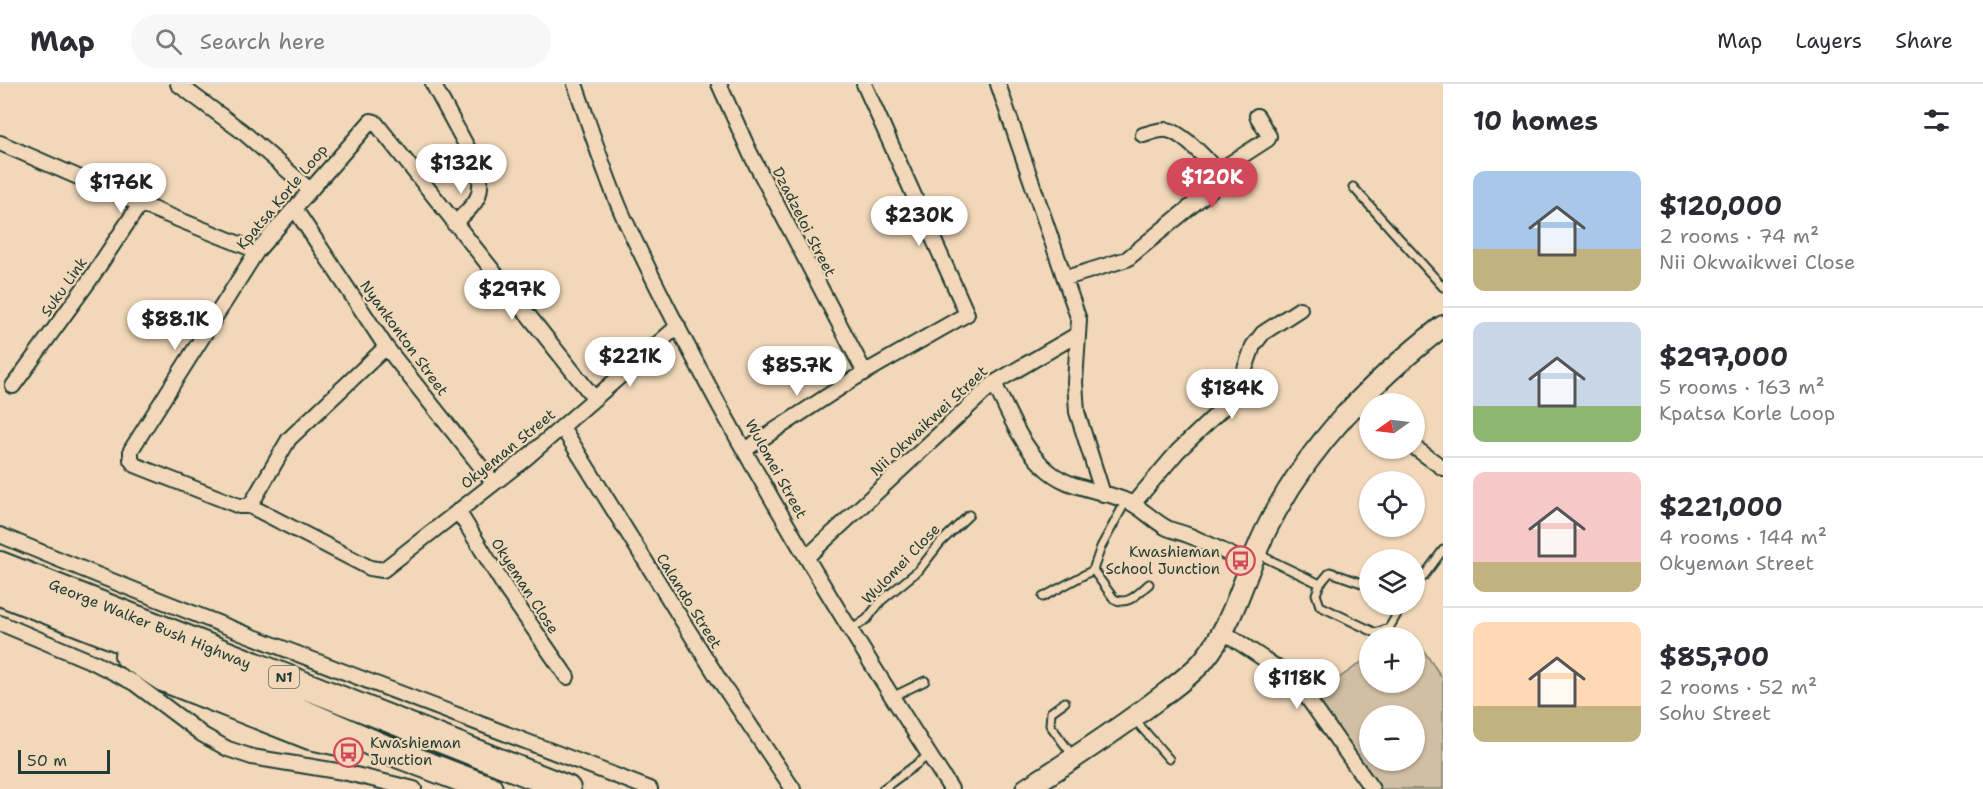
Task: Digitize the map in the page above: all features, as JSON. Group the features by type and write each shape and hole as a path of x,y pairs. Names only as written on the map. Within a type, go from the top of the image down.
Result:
{"highway":[{"name":"George Walker Bush Highway","path":"0,565 567,789"},
{"name":"George Walker Bush Highway","path":"0,592 82,625 163,678 310,736 400,755 489,789"}],"main road":[{"path":"1374,393 1399,360 1443,326"},
{"path":"1026,789 1133,718 1203,662 1222,631 1268,526 1296,478 1333,427 1359,411"}],"street":[{"path":"178,84 243,132 310,190"},
{"path":"434,84 479,170 481,185 479,199 454,224"},
{"name":"Wulomei Street","path":"575,84 624,218 678,326 807,557 951,789"},
{"name":"Dzadzeloi Street","path":"719,84 750,153 865,373"},
{"path":"746,449 865,373 967,314 864,84"},
{"path":"998,84 1066,278 1078,320 1075,382 1077,412 1103,494"},
{"path":"1217,172 1268,140 1269,136 1257,116"},
{"name":"Kpatsa Korle Loop","path":"383,570 370,568 250,506 239,506 135,465 130,455 257,251 367,123 375,122 594,398"},
{"path":"1066,278 1127,259 1218,184 1221,178 1217,172 1191,145 1167,130 1143,135"},
{"path":"0,143 140,204 257,251"},
{"name":"Suku Link","path":"13,386 89,281 140,204"},
{"name":"Nyankonton Street","path":"295,209 386,347 494,482"},
{"path":"1130,503 1178,451 1229,402 1238,389 1253,346 1263,333 1300,309"},
{"name":"Okyeman Street","path":"383,570 562,427 678,326"},
{"name":"Nii Okwaikwei Street","path":"807,557 994,383 1078,334"},
{"path":"250,506 289,439 386,347"},
{"path":"994,383 1023,441 1042,466 1076,488 1130,503 1150,518 1171,529 1254,557"},
{"name":"Calando Street","path":"562,427 717,678 793,789"},
{"path":"1425,455 1443,468"},
{"name":"Okyeman Close","path":"458,511 506,589 567,677"},
{"path":"0,535 319,664 384,686 651,789"},
{"path":"0,623 96,663 134,683 203,735 228,748 252,757 343,772 414,789"},
{"path":"1222,631 1294,679 1372,789"}],"lane":[{"path":"1353,187 1443,287"},
{"path":"1043,597 1093,570 1101,547 1130,503"},
{"name":"Wulomei Close","path":"851,630 867,619 881,601 919,570 940,543 969,515"},
{"path":"1425,574 1443,550"},
{"path":"1254,557 1266,558 1320,584"},
{"path":"1093,570 1114,599 1119,601 1125,602 1149,584"},
{"path":"1359,582 1330,572 1320,584 1316,594 1320,606 1376,633 1389,628 1396,615"},
{"path":"892,697 925,681"},
{"path":"1065,702 1051,712 1050,724 1074,758"},
{"path":"1133,718 1169,759"},
{"path":"883,789 929,755"}],"shaded area":[{"path":"1425,653 1443,679 1443,789 1381,789 1368,771 1425,771 1425,705 1359,705 1359,758 1315,695 1359,664 1359,693 1425,693"}],"place":[{"name":"Kwashieman School Junction","path":"1241,561"},
{"name":"Kwashieman Junction","path":"349,752"}]}
